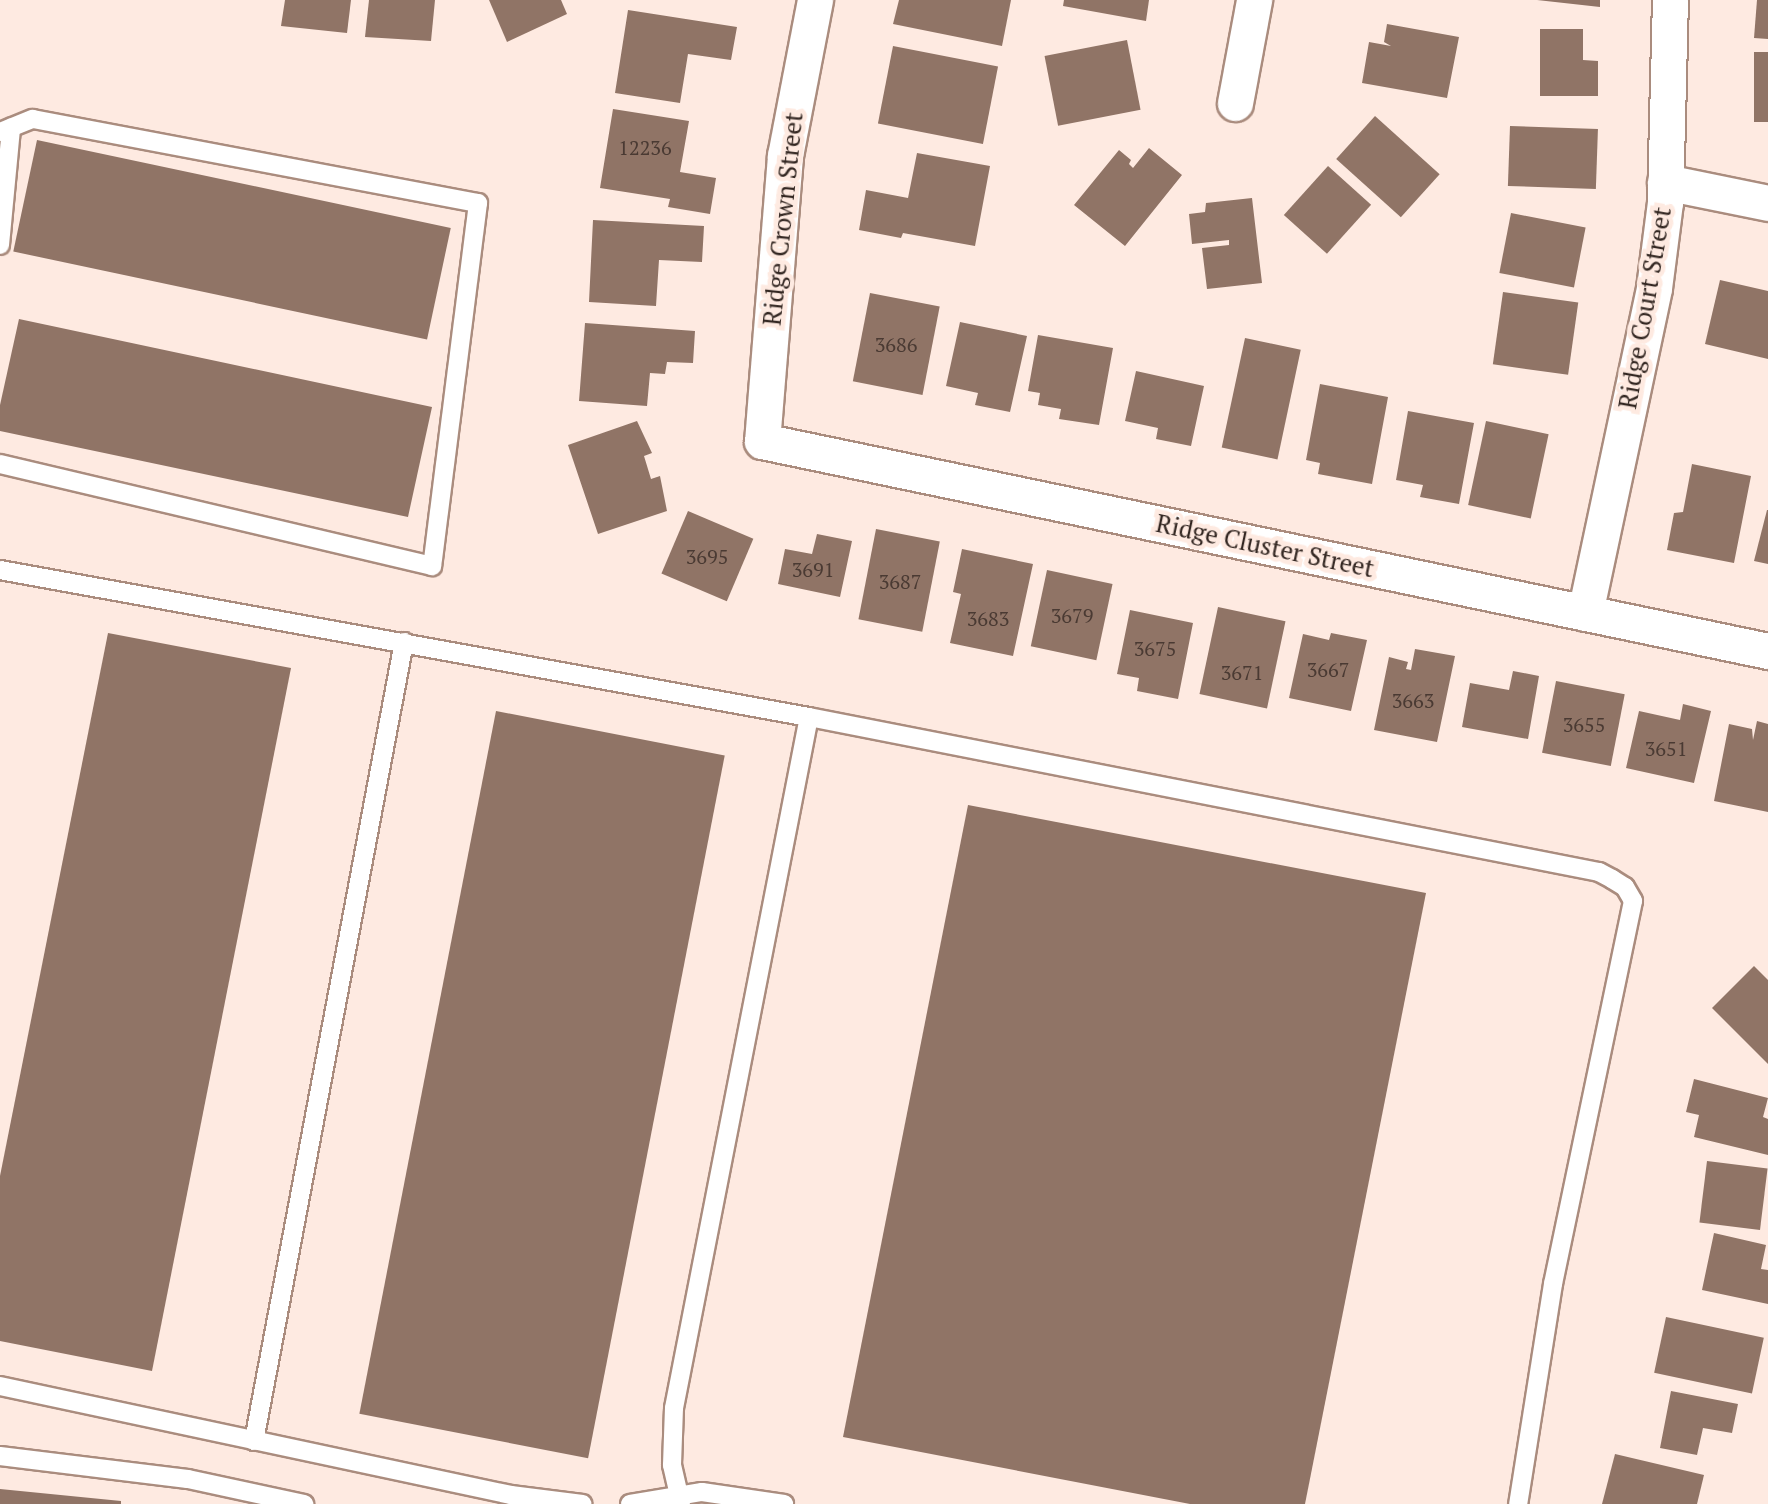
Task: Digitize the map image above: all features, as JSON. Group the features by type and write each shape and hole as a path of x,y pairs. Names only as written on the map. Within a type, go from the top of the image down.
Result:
{"street":[{"name":"Ridge Crown Street","path":"762,440 785,156 815,0"},
{"path":"1235,103 1254,0"},
{"name":"Ridge Court Street","path":"1585,612 1654,288 1665,182 1670,0"},
{"path":"1665,182 1768,204"},
{"name":"Ridge Cluster Street","path":"762,440 1768,651"}],"lane":[{"path":"0,246 6,130 33,120 478,203 432,566 0,464"},
{"path":"0,570 809,717 1599,872 1626,887 1633,901 1553,1284 1518,1504"},
{"path":"254,1441 404,642"},
{"path":"680,1500 672,1465 674,1408 809,717"},
{"path":"0,1386 511,1495 582,1504"},
{"path":"0,1456 188,1480 267,1501 304,1504"},
{"path":"630,1504 724,1492 784,1504"}],"building":[{"path":"285,0 351,0 347,33 281,26"},
{"path":"369,0 435,0 431,41 365,37"},
{"path":"489,0 561,0 567,14 507,42"},
{"path":"899,0 1011,0 1002,46 893,24"},
{"path":"1064,0 1149,0 1146,21 1063,6"},
{"path":"1537,0 1600,0 1600,7"},
{"path":"1757,0 1768,0 1768,39 1754,38"},
{"path":"628,10 737,27 731,60 688,54 680,103 615,93"},
{"path":"1387,24 1459,37 1447,98 1362,83 1369,42 1391,46 1384,42"},
{"path":"1540,29 1583,29 1583,60 1598,61 1598,96 1540,96"},
{"path":"1127,40 1141,110 1058,126 1045,56"},
{"path":"893,46 998,66 983,144 878,124"},
{"path":"1754,52 1768,52 1768,122 1754,122"},
{"path":"613,109 689,121 680,172 716,178 710,214 668,207 670,199 600,188"},
{"path":"1375,116 1440,174 1401,217 1336,159"},
{"path":"1510,126 1598,129 1596,189 1508,186"},
{"path":"37,140 451,228 427,339 13,252"},
{"path":"1149,148 1182,175 1125,246 1074,205 1119,150 1131,160 1133,168"},
{"path":"917,153 990,166 975,246 903,233 901,238 859,230 866,190 908,198"},
{"path":"1328,166 1371,205 1327,254 1284,215"},
{"path":"1252,198 1262,283 1207,289 1202,248 1229,245 1229,240 1192,244 1189,214 1205,212 1206,203"},
{"path":"1511,213 1586,228 1574,287 1499,273"},
{"path":"593,220 704,226 702,262 659,260 656,306 589,302"},
{"path":"1720,280 1768,291 1768,359 1705,344"},
{"path":"1503,292 1578,303 1568,375 1493,364"},
{"path":"870,293 940,307 923,395 853,381"},
{"path":"19,319 432,407 408,517 0,431 0,405"},
{"path":"960,322 1027,336 1010,412 975,405 978,393 946,386"},
{"path":"585,323 695,331 693,363 667,362 665,374 650,373 647,406 579,401"},
{"path":"1038,335 1113,348 1099,425 1059,419 1061,409 1038,405 1040,393 1028,391"},
{"path":"1245,338 1301,350 1277,459 1222,448"},
{"path":"1136,371 1204,386 1191,446 1156,439 1158,428 1125,421"},
{"path":"1320,384 1388,397 1372,484 1318,474 1320,463 1306,460"},
{"path":"1408,411 1474,423 1459,504 1420,497 1423,485 1396,480"},
{"path":"637,421 652,453 644,456 651,479 660,476 667,511 598,534 568,445"},
{"path":"1486,421 1549,434 1531,518 1468,505"},
{"path":"1692,464 1751,476 1734,563 1667,550 1674,513 1683,512"},
{"path":"1768,510 1768,564 1754,561"},
{"path":"688,511 753,539 727,601 661,574"},
{"path":"876,529 940,541 922,632 858,619"},
{"path":"817,534 852,541 840,597 778,584 785,549 812,554"},
{"path":"962,549 1033,564 1013,656 950,643 961,594 953,592"},
{"path":"1047,570 1113,584 1096,660 1031,646"},
{"path":"1218,607 1285,621 1267,708 1199,694"},
{"path":"1130,610 1193,623 1178,699 1137,691 1139,678 1117,674"},
{"path":"108,633 291,668 152,1371 0,1341 0,1176"},
{"path":"1331,633 1367,640 1351,711 1289,698 1303,634 1329,640"},
{"path":"1415,649 1455,656 1437,742 1374,730 1389,657 1408,662 1406,669 1411,670"},
{"path":"1513,671 1539,676 1528,739 1462,727 1470,683 1509,690"},
{"path":"1556,681 1625,694 1611,766 1542,753"},
{"path":"1683,704 1711,711 1694,783 1626,768 1639,711 1680,720"},
{"path":"496,711 725,755 588,1458 359,1414"},
{"path":"1757,721 1768,724 1768,812 1714,801 1729,724 1752,729 1753,740"},
{"path":"968,805 1426,893 1305,1504 1190,1504 843,1437"},
{"path":"1754,966 1768,980 1768,1064 1712,1008"},
{"path":"1694,1079 1768,1098 1763,1117 1768,1119 1768,1155 1694,1137 1699,1115 1686,1112"},
{"path":"1707,1161 1768,1168 1760,1230 1699,1223"},
{"path":"1714,1233 1766,1245 1761,1269 1768,1270 1768,1304 1702,1290"},
{"path":"1666,1317 1764,1338 1752,1394 1654,1373"},
{"path":"1671,1391 1738,1404 1732,1433 1703,1428 1697,1455 1660,1448"},
{"path":"1615,1454 1704,1475 1697,1504 1602,1504"},
{"path":"0,1489 121,1501 121,1504 0,1504"}]}
